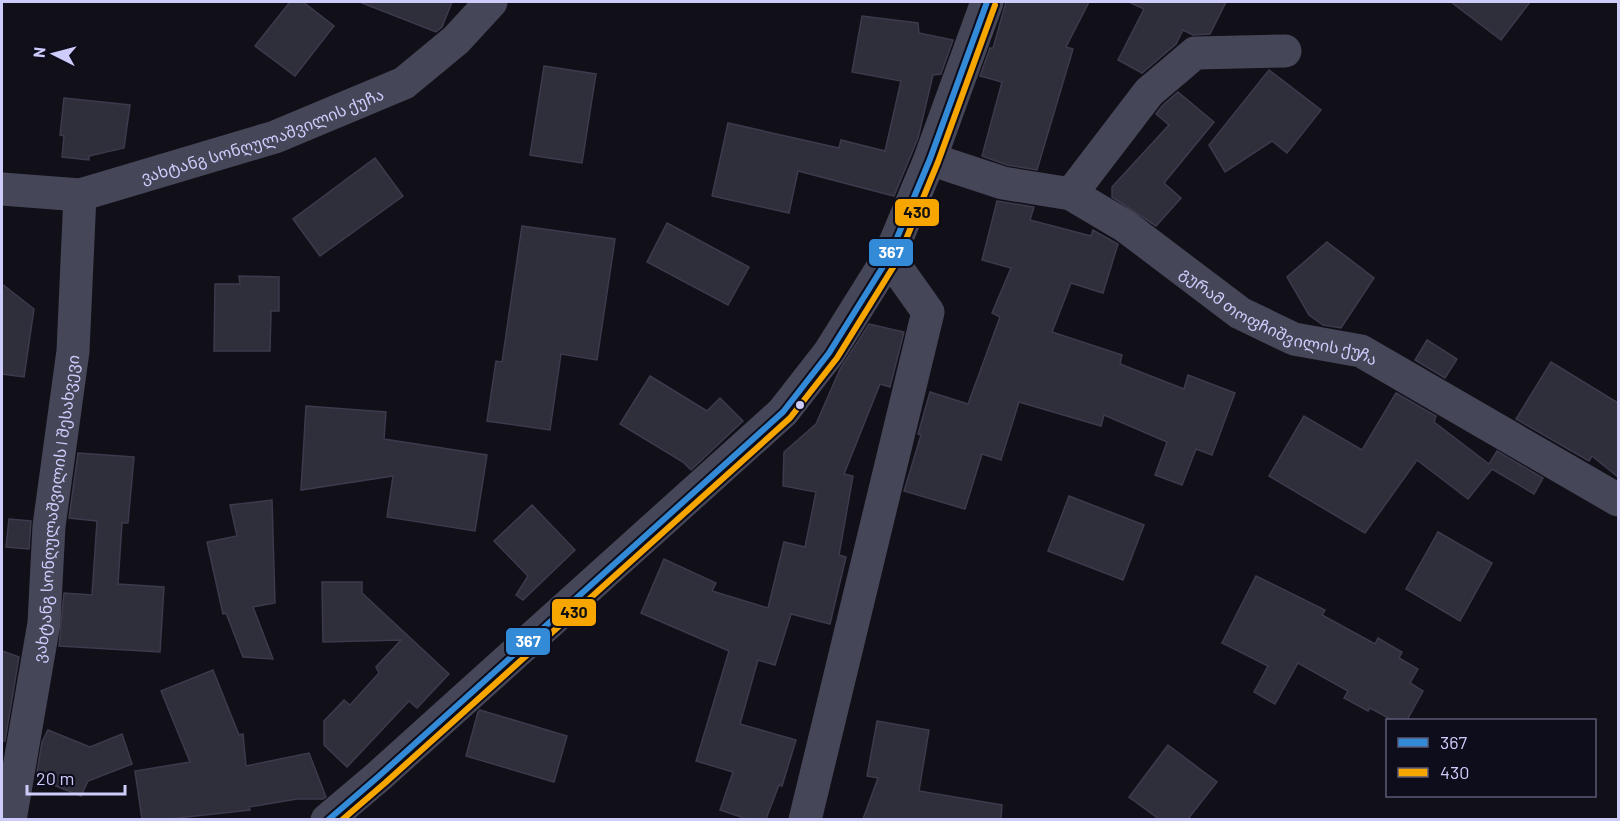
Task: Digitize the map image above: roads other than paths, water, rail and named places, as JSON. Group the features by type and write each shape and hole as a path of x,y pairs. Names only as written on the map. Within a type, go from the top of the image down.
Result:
{"street":[{"name":"ვახტანგ სონღულაშვილის ქუჩა","path":"2,189 80,195 275,137 404,83 456,40 491,2"},
{"path":"327,819 387,768 783,412 829,352 889,258 930,159 987,2"},
{"path":"1071,194 1149,92 1195,53 1285,51"},
{"name":"გურამ თოფჩიშვილის ქუჩა","path":"930,159 1004,183 1071,194 1125,226 1240,313 1294,339 1361,351 1618,500"},
{"name":"ვახტანგ სონღულაშვილის I შესახვევი","path":"10,819 44,623 49,526 73,351 80,195"},
{"path":"805,819 928,312 889,258"}]}
